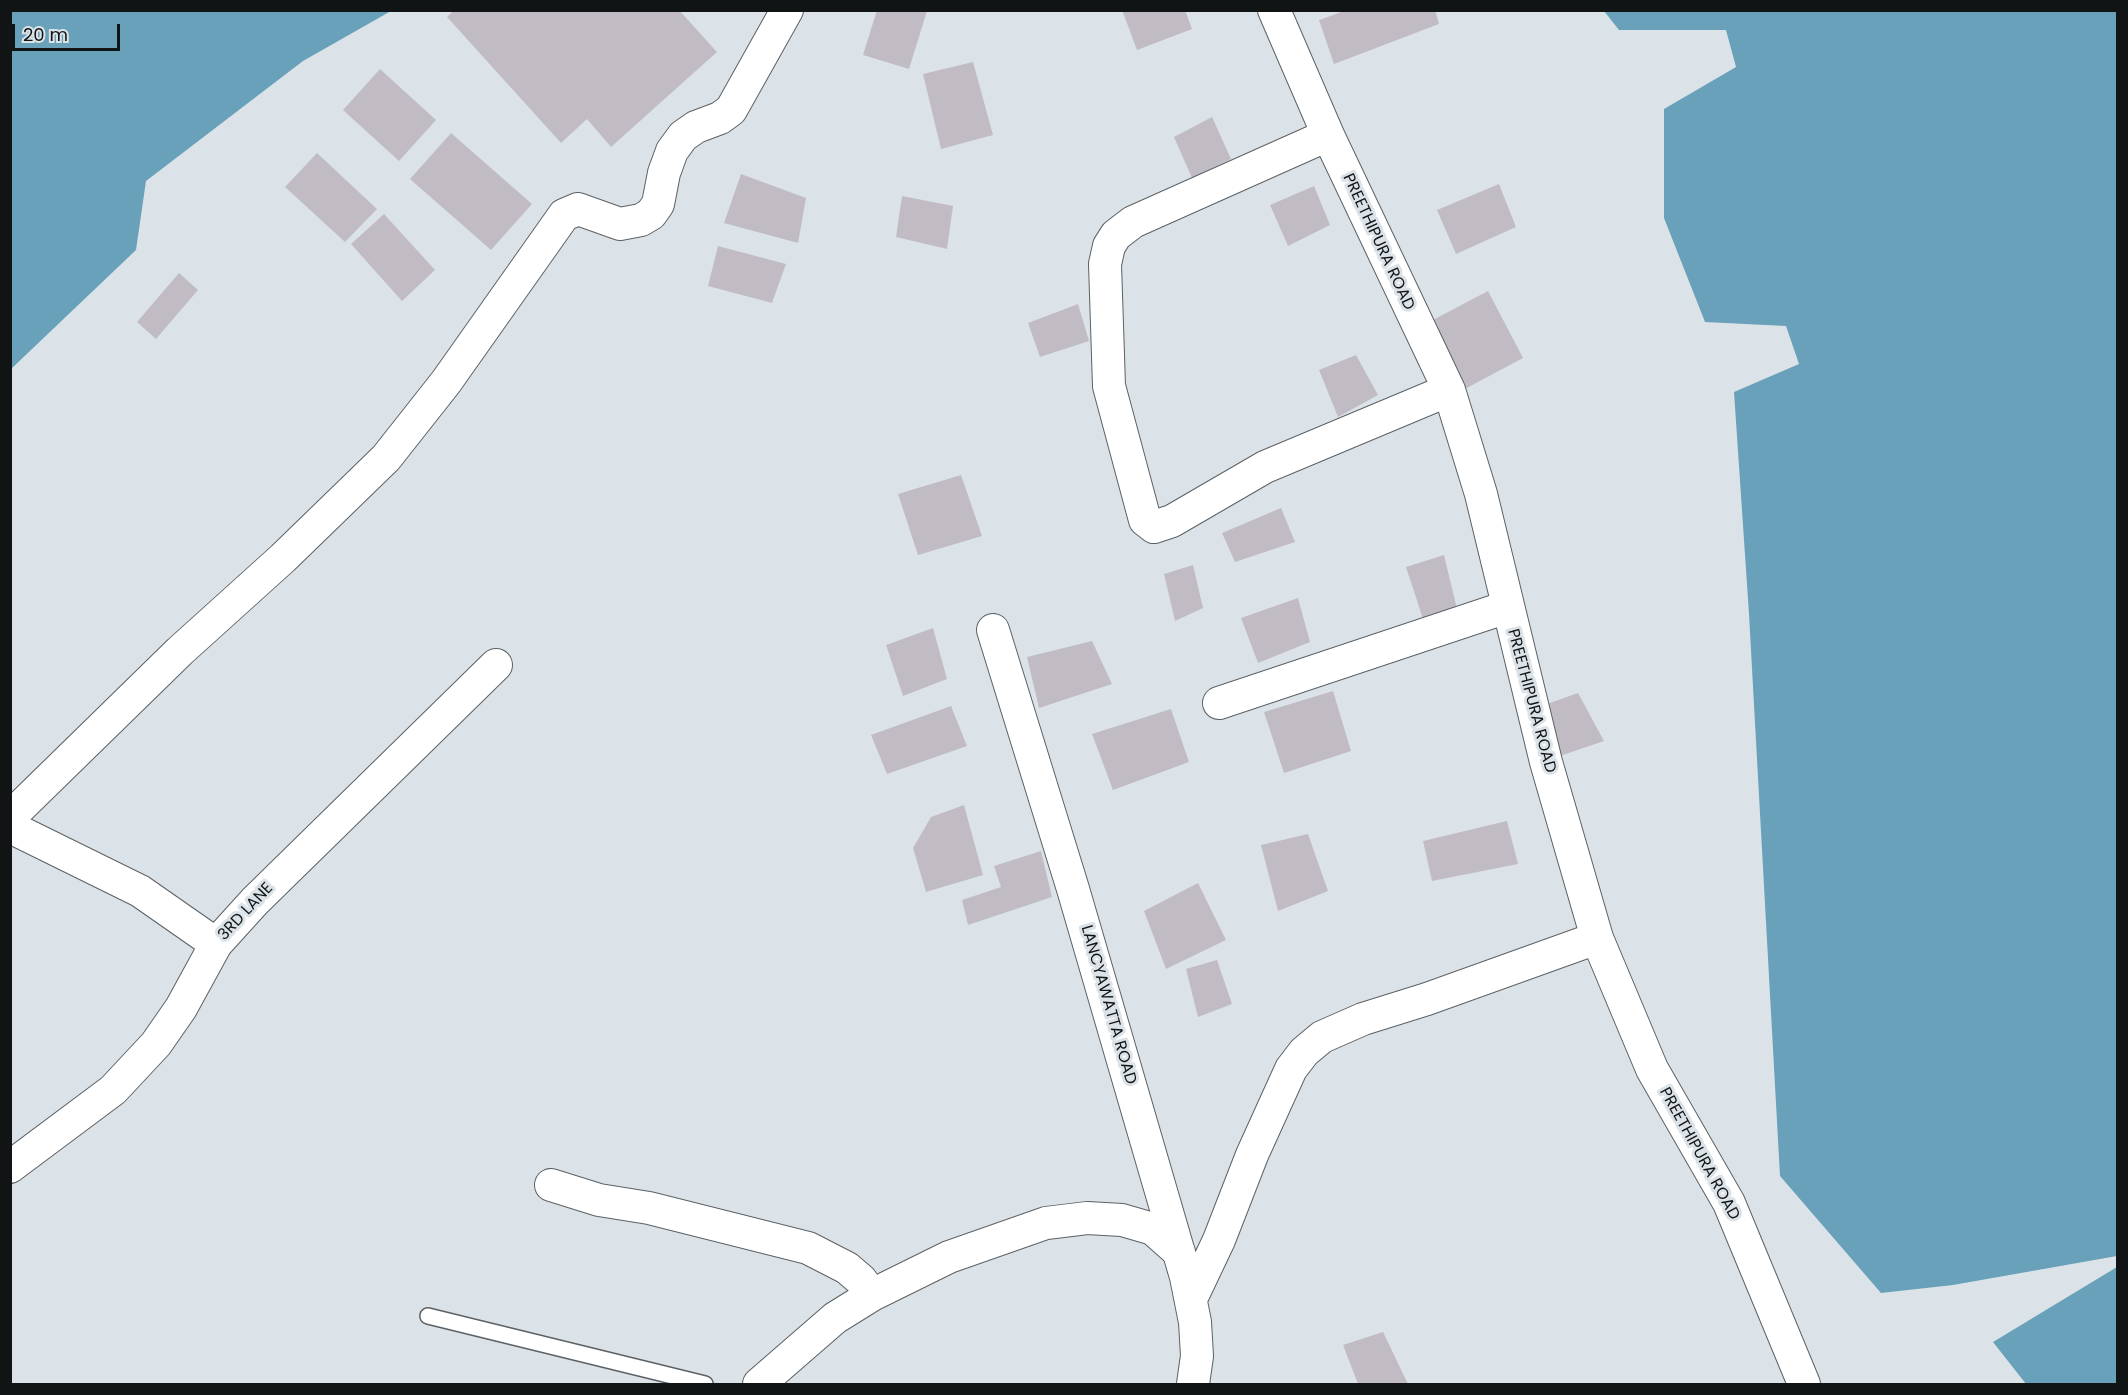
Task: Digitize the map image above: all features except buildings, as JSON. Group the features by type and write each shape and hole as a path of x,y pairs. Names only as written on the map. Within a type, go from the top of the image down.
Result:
{"street":[{"path":"10,817 180,651 283,558 386,458 446,382 564,215 578,209 620,224 641,220 651,214 658,204 664,173 672,151 682,136 696,127 720,118 731,110 787,10"},
{"name":"PREETHIPURA ROAD","path":"1274,10 1328,135 1449,390 1481,494 1546,762 1597,938 1652,1070 1729,1203 1804,1384"},
{"path":"1328,135 1133,222 1116,235 1109,246 1105,264 1109,386 1145,520 1154,527 1172,521 1274,463 1449,390"},
{"path":"1219,703 1507,607"},
{"name":"LANCYAWATTA ROAD","path":"993,630 1077,900 1179,1252 1191,1299 1197,1356 1193,1384"},
{"name":"3RD LANE","path":"10,1167 113,1090 156,1044 180,1008 216,944 255,901 496,665"},
{"path":"10,827 140,891 216,944"},
{"path":"1191,1299 1219,1240 1252,1155 1286,1080 1304,1052 1322,1037 1363,1019 1427,999 1597,938"},
{"path":"551,1185 590,1198 649,1208 808,1248 847,1268 861,1280 872,1295"},
{"path":"759,1384 835,1318 872,1295 949,1257 1046,1223 1087,1218 1122,1220 1152,1229 1179,1252"}],"lane":[{"path":"428,1316 705,1384"}],"water":[{"path":"11,10 391,11 303,61 146,181 136,250 11,369"},
{"path":"1604,11 2117,11 2117,1256 1953,1285 1881,1293 1780,1176 1749,614 1734,392 1799,364 1786,326 1705,322 1664,218 1664,109 1736,67 1726,30 1619,30"},
{"path":"2117,1267 2117,1384 2026,1384 1993,1342"}]}
